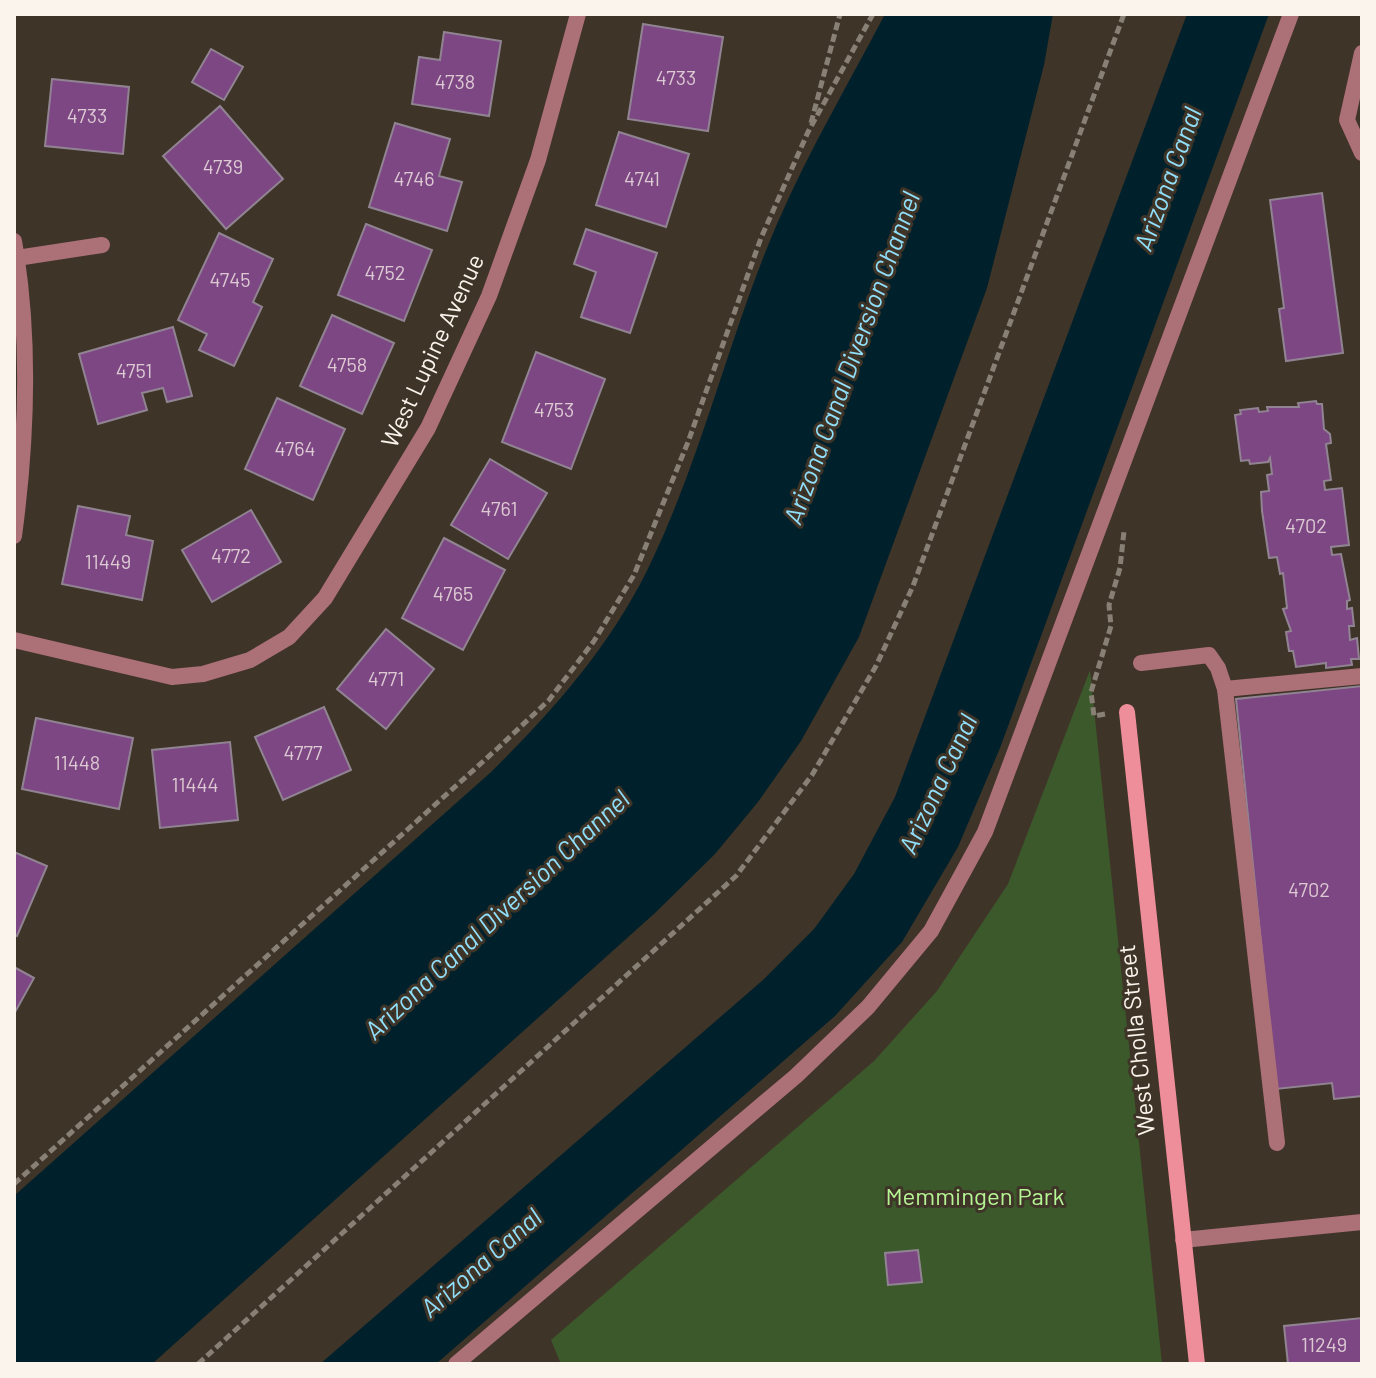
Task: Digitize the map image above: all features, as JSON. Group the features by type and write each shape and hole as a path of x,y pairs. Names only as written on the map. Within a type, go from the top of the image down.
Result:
{"street":[{"name":"West Lupine Avenue","path":"14,640 172,677 203,674 250,660 289,637 325,598 428,428 489,296 538,160 578,14"},
{"path":"456,1364 796,1076 868,1007 931,931 991,817 1291,14"},
{"path":"1362,53 1347,120 1362,153"},
{"path":"14,536 26,452 25,356 15,250 102,245"},
{"path":"1141,663 1209,655 1218,668 1225,689 1277,1143"},
{"path":"1225,689 1362,676"},
{"name":"West Cholla Street","path":"1127,712 1197,1364"},
{"path":"1183,1240 1362,1222"}],"path":[{"path":"808,132 840,14"},
{"path":"14,1184 498,748 549,700 594,641 634,575 688,442 761,238 808,132 873,14"},
{"path":"198,1364 736,876 812,775 876,666 913,586 1124,14"},
{"path":"1125,520 1120,568 1109,605 1111,626 1091,692 1094,716 1127,712"}],"green space":[{"name":"Memmingen Park","path":"1090,670 1162,1364 561,1364 551,1340 874,1061 937,991 1008,884"}],"water":[{"name":"Arizona Canal Diversion Channel","path":"885,14 1053,14 1044,65 987,288 859,637 801,741 758,802 715,854 655,913 152,1364 14,1364 14,1196 490,773 560,699 602,646 638,588 671,517 760,265 789,197"},
{"name":"Arizona Canal","path":"1187,14 1269,14 1000,748 958,847 902,942 835,1016 436,1364 320,1364 763,980 814,929 854,874 895,797"}],"building":[{"path":"643,24 723,37 708,131 628,119"},
{"path":"444,32 501,41 489,116 412,104 419,57 440,60"},
{"path":"211,49 243,67 224,100 192,82"},
{"path":"52,79 129,87 123,154 45,146"},
{"path":"220,106 283,179 226,229 163,156"},
{"path":"395,123 450,139 439,176 462,182 447,231 369,207"},
{"path":"619,132 689,154 666,227 596,205"},
{"path":"1322,193 1343,353 1286,361 1279,309 1284,308 1270,200"},
{"path":"366,224 432,250 404,321 338,295"},
{"path":"586,229 657,253 630,333 581,317 596,272 574,264"},
{"path":"219,233 273,259 253,302 262,307 234,366 199,350 207,334 178,320"},
{"path":"332,315 394,343 362,414 300,386"},
{"path":"173,327 192,396 167,402 163,388 142,393 147,410 98,424 79,354"},
{"path":"536,352 605,379 571,469 502,442"},
{"path":"277,398 345,429 313,500 245,469"},
{"path":"1316,401 1322,404 1324,429 1330,434 1331,443 1326,444 1331,480 1324,481 1325,490 1342,488 1349,545 1331,547 1332,555 1341,554 1350,600 1347,601 1347,609 1352,608 1354,626 1349,626 1350,640 1357,638 1359,659 1351,659 1352,665 1326,668 1326,663 1296,667 1293,651 1289,651 1286,632 1291,631 1283,609 1287,608 1283,573 1280,574 1277,557 1269,558 1262,511 1261,492 1269,491 1267,475 1272,474 1270,458 1268,462 1250,464 1249,460 1241,461 1235,415 1241,414 1240,410 1258,408 1259,412 1268,411 1267,407 1299,407 1298,403"},
{"path":"490,459 547,493 508,559 451,525"},
{"path":"78,506 130,516 126,535 153,541 142,600 62,584"},
{"path":"251,510 281,562 212,602 182,550"},
{"path":"444,538 505,570 463,650 402,618"},
{"path":"386,629 434,669 386,729 337,689"},
{"path":"1362,686 1362,1096 1334,1099 1332,1083 1276,1089 1236,699"},
{"path":"324,707 351,770 283,800 255,737"},
{"path":"36,718 133,738 119,809 22,789"},
{"path":"230,742 238,820 160,828 152,750"},
{"path":"14,852 47,866 17,936 14,934"},
{"path":"14,967 34,978 14,1014"},
{"path":"918,1250 922,1282 888,1285 885,1253"},
{"path":"1362,1318 1362,1364 1288,1364 1284,1326"}]}
